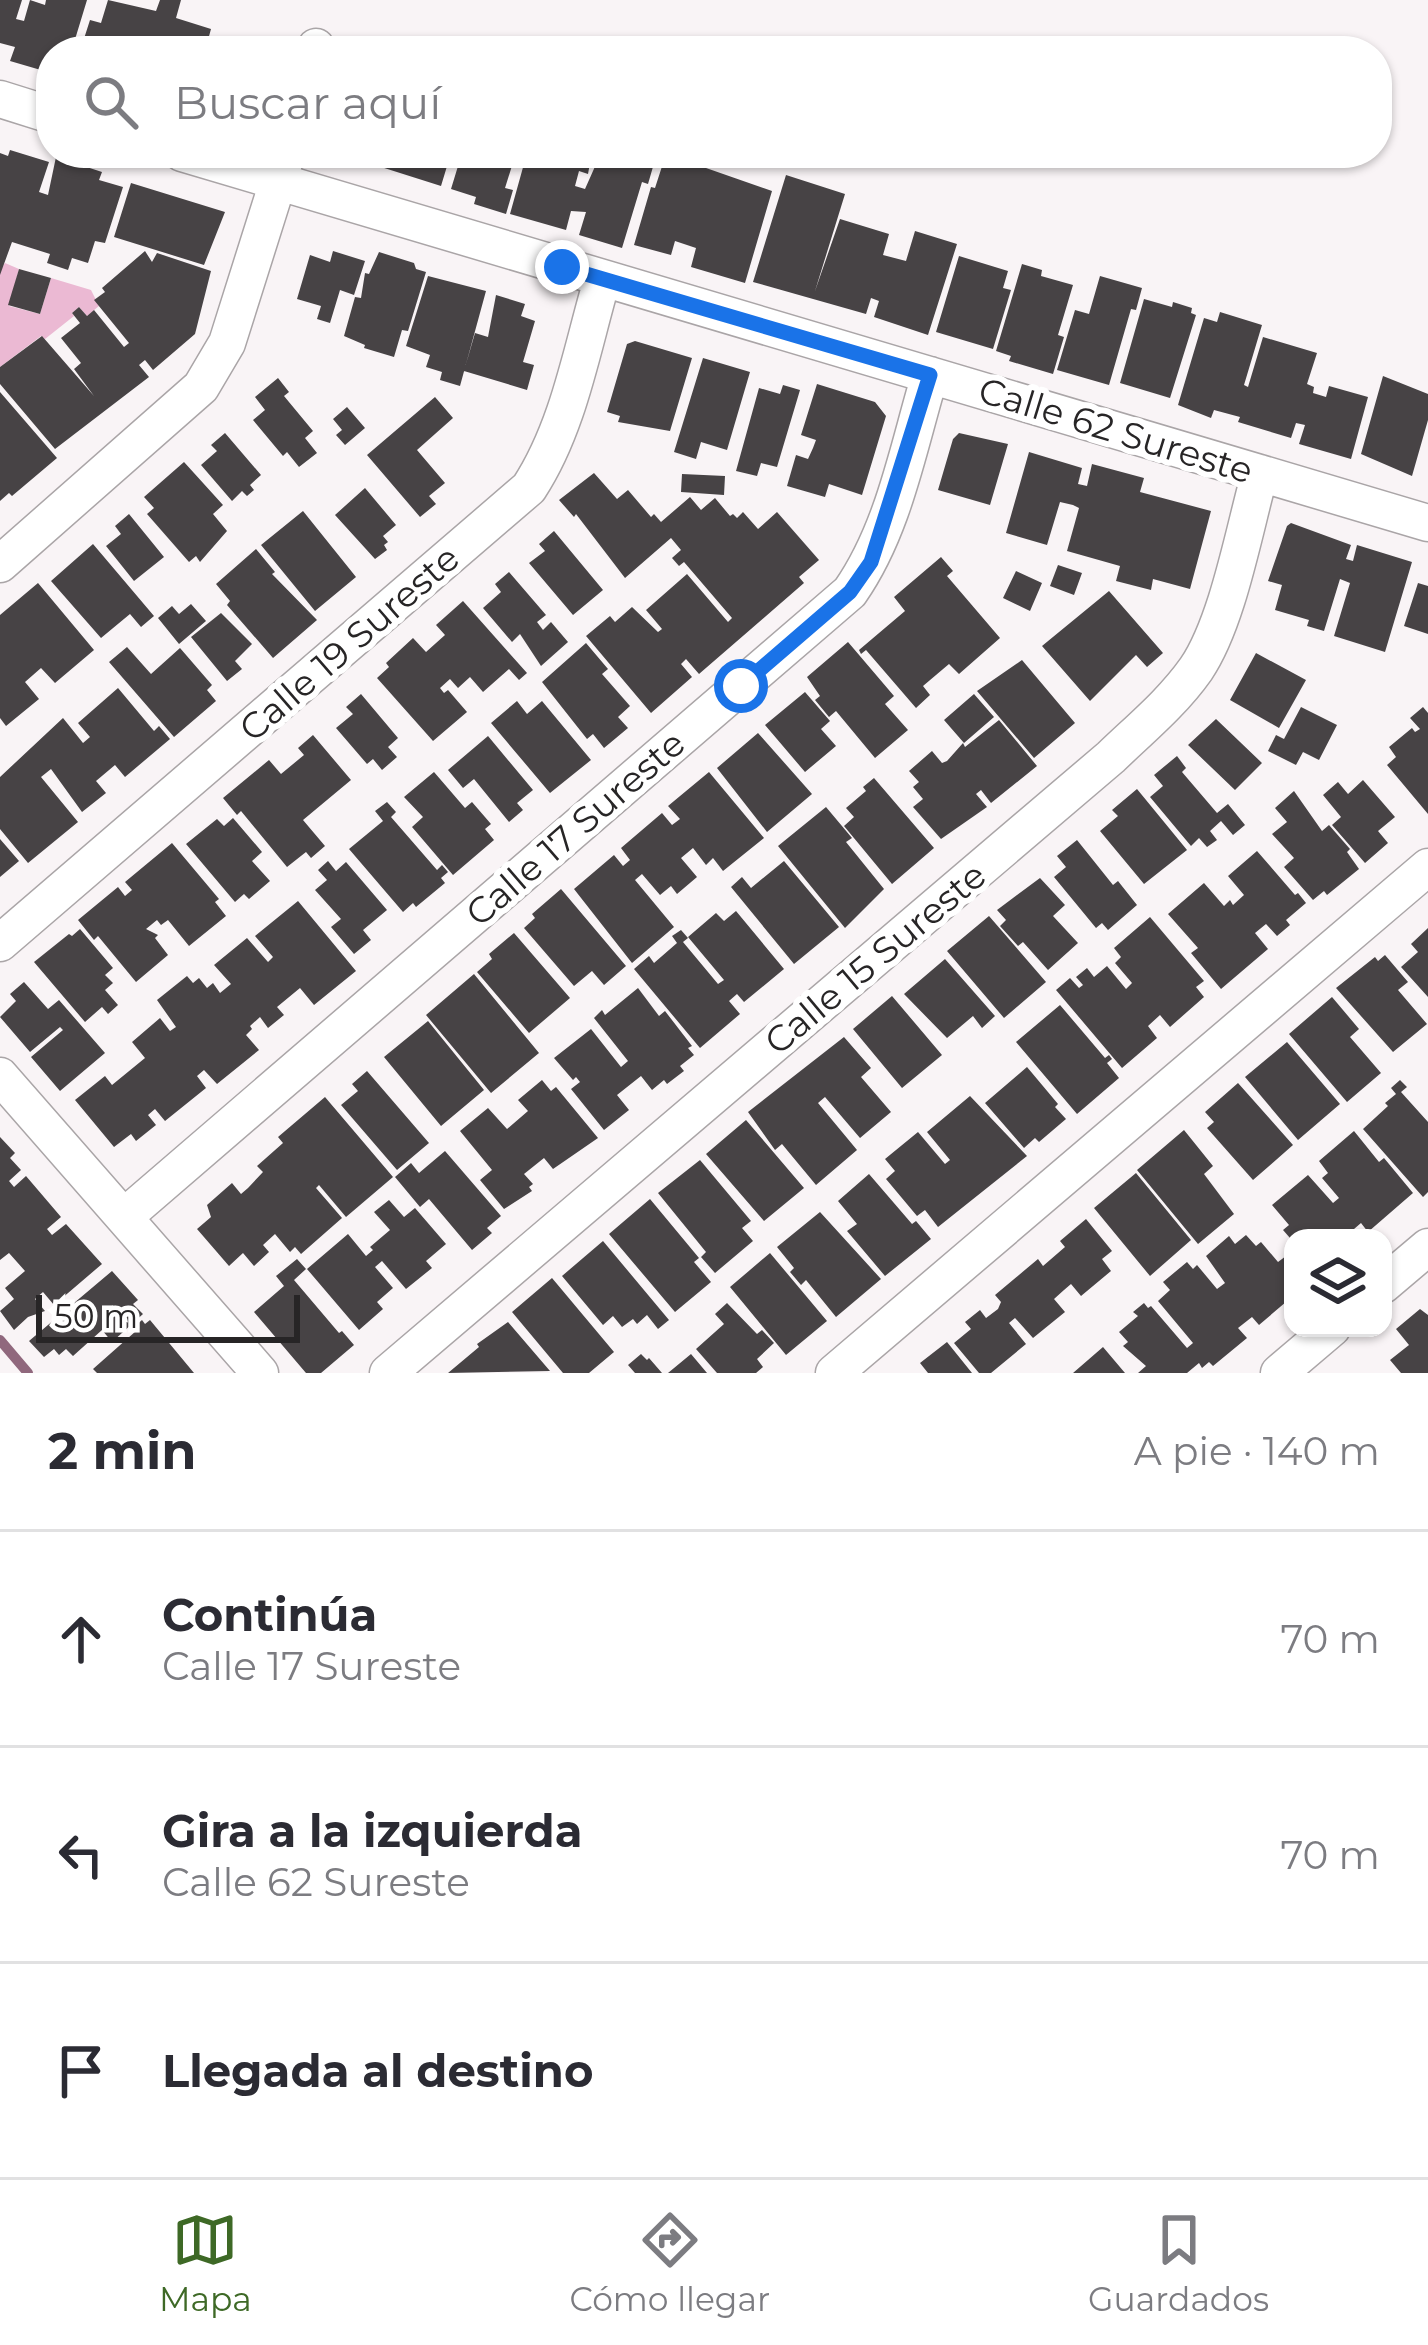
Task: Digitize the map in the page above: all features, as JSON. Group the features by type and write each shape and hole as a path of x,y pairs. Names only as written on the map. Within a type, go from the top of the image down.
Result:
{"street":[{"path":"0,100 36,111"},
{"path":"0,564 201,387 227,343 283,168"},
{"name":"Calle 62 Sureste","path":"286,168 602,280 1428,523"},
{"name":"Calle 19 Sureste","path":"0,943 529,488 559,426 602,280"},
{"name":"Calle 17 Sureste","path":"124,1217 850,592 871,562 884,529 930,375"},
{"name":"Calle 15 Sureste","path":"388,1373 1111,757 1166,705 1197,668 1215,633 1260,473"},
{"path":"834,1373 1428,867"},
{"path":"0,1076 260,1373"},
{"path":"1392,1277 1428,1246"},
{"path":"1279,1373 1321,1337"}],"shaded area":[{"path":"5,263 19,269 9,306 40,314 51,278 91,290 99,306 87,316 79,307 45,339 41,336 0,367 0,271"}],"building":[{"path":"0,0 22,0 16,19 24,21 30,0 45,5 46,0 87,0 76,36 36,36 36,69 10,61 15,47 0,43"},
{"path":"108,0 156,11 160,0 181,0 176,18 211,29 209,36 85,36 90,20 101,23"},
{"path":"10,150 36,158 36,168 47,168 39,192 48,195 54,168 90,168 102,172 99,180 123,187 105,243 95,241 88,263 72,258 68,270 47,263 50,254 12,242 0,275 0,153 8,156"},
{"path":"384,168 446,168 441,186"},
{"path":"457,168 511,168 505,188 513,190 506,214 474,204 476,197 451,189"},
{"path":"523,168 589,168 588,174 579,171 575,186 585,189 594,168 653,168 648,184 642,182 622,248 579,235 586,212 571,211 566,230 510,214"},
{"path":"661,168 706,168 772,191 745,283 691,267 696,248 675,241 671,255 634,245 651,187 655,188"},
{"path":"786,175 845,194 815,291 840,219 889,234 883,255 906,261 915,231 957,244 928,335 874,317 879,301 871,298 866,314 753,282"},
{"path":"131,183 225,212 204,265 114,237"},
{"path":"145,251 152,262 157,253 211,271 195,334 153,370 145,360 139,365 149,377 55,449 0,384 0,367 42,336 94,396 74,369 81,363 61,338 80,323 72,313 79,307 87,316 94,310 124,347 129,343 94,300"},
{"path":"333,251 365,261 354,295 340,290 330,323 317,319 321,306 297,299 310,255 330,262"},
{"path":"379,252 426,272 408,331 402,330 394,357 344,336 355,297 361,298 365,273 369,274"},
{"path":"959,256 1008,271 1003,288 1011,290 993,349 936,332"},
{"path":"1022,264 1042,270 1041,276 1073,285 1058,335 1064,337 1053,374 1009,361 1011,356 996,351"},
{"path":"19,269 51,278 40,314 8,305"},
{"path":"428,276 486,291 460,386 440,380 442,372 426,367 430,355 406,346"},
{"path":"1100,276 1142,288 1136,310 1131,309 1109,385 1057,370 1075,310 1089,314"},
{"path":"496,295 525,304 521,316 535,321 523,362 534,365 527,390 464,371 475,333 488,337"},
{"path":"1144,299 1172,307 1173,302 1192,308 1196,315 1170,398 1120,383"},
{"path":"1220,312 1262,325 1244,385 1248,387 1263,337 1317,353 1307,384 1314,387 1313,393 1326,397 1329,386 1368,397 1351,459 1299,444 1305,425 1296,423 1291,438 1238,422 1240,417 1214,410 1211,418 1178,405 1204,318 1217,322"},
{"path":"635,341 692,358 670,431 618,422 620,416 607,412 627,344"},
{"path":"703,358 750,372 727,450 701,442 696,459 674,452"},
{"path":"1383,376 1428,394 1428,420 1412,476 1361,454"},
{"path":"278,378 289,392 284,396 313,431 305,438 317,453 299,467 287,452 283,456 253,420 265,410 255,397"},
{"path":"817,384 875,402 886,416 862,495 829,484 825,497 787,486 796,455 808,459 816,440 801,435"},
{"path":"783,385 800,390 777,467 761,463 757,476 736,471 759,388 780,394"},
{"path":"0,392 57,458 0,501"},
{"path":"435,397 453,418 417,450 445,483 429,496 436,504 420,517 367,455"},
{"path":"347,407 365,428 345,445 336,435 342,430 333,419"},
{"path":"225,433 261,475 250,485 254,490 247,496 242,491 232,501 201,465 217,451 211,445"},
{"path":"959,433 1008,444 990,505 938,490"},
{"path":"1029,452 1082,468 1078,484 1087,486 1092,464 1144,478 1140,492 1211,511 1190,589 1153,579 1151,590 1116,581 1120,566 1067,551 1079,508 1073,505 1060,502 1047,545 1006,533"},
{"path":"184,462 223,505 213,514 227,531 200,562 196,556 189,562 147,514 154,508 144,497"},
{"path":"594,473 617,499 628,490 661,522 690,497 701,510 715,498 730,516 737,518 743,512 758,529 777,512 819,560 799,577 804,583 699,674 686,659 681,664 692,677 651,713 586,636 610,616 615,622 632,607 658,632 662,629 646,610 687,574 728,622 732,618 684,562 679,566 672,558 681,550 671,538 625,578 576,514 574,517 559,500"},
{"path":"682,474 725,476 724,495 681,492"},
{"path":"365,488 396,525 383,536 387,550 375,559 335,515"},
{"path":"303,511 356,577 315,611 261,545"},
{"path":"129,514 164,557 134,581 106,546 121,534 115,526"},
{"path":"1291,523 1351,545 1346,559 1353,561 1357,545 1412,562 1385,652 1334,636 1350,583 1340,579 1324,631 1307,626 1309,620 1275,610 1282,585 1268,581"},
{"path":"554,531 603,590 573,615 529,563 545,551 539,544"},
{"path":"93,544 154,616 141,627 130,614 101,638 51,581"},
{"path":"256,549 275,572 272,574 317,620 273,658 227,605 230,601 216,584"},
{"path":"941,557 953,571 947,576 1000,638 959,674 949,664 923,686 930,695 916,708 866,650 861,654 859,650 905,611 894,597"},
{"path":"1058,565 1082,573 1074,595 1050,586"},
{"path":"1016,571 1042,583 1030,611 1003,598"},
{"path":"509,572 546,615 537,622 543,630 551,622 568,642 541,666 520,634 512,642 483,608 501,592 495,584"},
{"path":"38,583 94,650 55,683 41,668 25,682 39,699 6,726 0,718 0,615"},
{"path":"1418,583 1428,586 1428,634 1404,626"},
{"path":"1109,591 1163,653 1147,667 1136,655 1090,701 1042,646"},
{"path":"463,601 527,673 519,680 509,669 483,692 470,677 458,688 450,679 440,688 444,693 448,690 467,712 433,741 377,678 413,638 426,652 445,635 436,625"},
{"path":"191,604 206,621 179,644 158,618 172,606 179,614"},
{"path":"221,613 252,644 235,661 242,669 227,681 191,637"},
{"path":"848,642 894,696 885,704 908,730 875,758 836,711 829,717 815,700 820,696 807,677"},
{"path":"586,643 608,669 602,674 630,706 618,717 628,728 604,748 593,734 587,739 542,682"},
{"path":"127,647 151,674 180,648 212,685 207,690 216,701 174,737 109,662"},
{"path":"1256,653 1306,680 1279,728 1230,700"},
{"path":"1022,660 1075,723 1034,758 977,691"},
{"path":"118,688 154,731 159,726 170,739 125,777 115,765 96,781 106,793 82,812 51,769 41,777 78,822 28,863 0,829 0,777 63,718 83,743 90,737 78,723"},
{"path":"805,692 830,721 821,729 836,746 805,772 765,725"},
{"path":"361,694 398,738 388,747 397,757 382,770 373,759 367,764 336,728 353,714 346,707"},
{"path":"974,694 994,717 964,743 944,720"},
{"path":"517,701 527,714 542,701 591,760 550,793 491,723"},
{"path":"1301,707 1337,725 1319,760 1303,752 1296,765 1268,751 1276,735 1284,739"},
{"path":"1423,707 1428,713 1428,814 1387,765 1396,757 1389,747 1412,728 1420,729 1410,718"},
{"path":"1216,719 1262,763 1235,790 1188,745"},
{"path":"999,720 1037,766 991,803 981,790 976,794 987,807 941,839 913,807 923,799 913,787 919,782 909,771 932,751 942,763 947,761 963,743 965,747"},
{"path":"758,733 812,794 767,832 717,768"},
{"path":"313,735 351,780 303,820 325,846 311,858 306,852 287,867 241,811 237,815 223,798 269,760 281,774 304,755 298,748"},
{"path":"488,736 533,790 517,803 523,810 509,822 474,779 463,788 448,770"},
{"path":"1177,756 1186,768 1182,772 1217,813 1228,804 1245,825 1233,835 1221,821 1210,831 1217,840 1207,847 1199,838 1191,846 1150,797 1163,786 1154,775"},
{"path":"434,772 465,808 472,802 491,824 485,829 494,840 453,875 412,827 423,817 404,797"},
{"path":"709,772 764,838 723,871 713,858 706,865 693,848 681,858 697,877 677,894 671,886 660,895 642,874 635,880 674,927 632,963 574,889 614,855 623,866 630,860 621,848 662,813 672,825 680,819 668,806"},
{"path":"874,778 934,848 892,884 844,826 854,817 846,808"},
{"path":"1363,780 1395,817 1378,831 1388,843 1365,863 1332,825 1341,817 1323,795 1338,782 1348,794"},
{"path":"1137,789 1187,850 1144,884 1100,831 1118,816 1112,810"},
{"path":"1294,791 1322,831 1329,825 1350,849 1347,852 1359,869 1327,895 1324,891 1313,900 1284,867 1294,858 1272,834 1287,822 1275,808"},
{"path":"387,802 396,812 391,817 437,870 442,865 448,872 441,878 445,883 403,912 349,849 383,821 375,811"},
{"path":"826,807 852,838 846,842 884,889 845,928 778,846"},
{"path":"233,818 262,852 252,861 270,881 249,899 244,894 235,902 186,844 217,819 224,826"},
{"path":"0,839 19,861 0,877"},
{"path":"1077,840 1113,885 1118,881 1137,905 1108,930 1102,923 1096,928 1054,877 1066,867 1057,856"},
{"path":"172,843 219,899 215,902 226,916 189,946 168,920 161,925 157,920 146,929 158,935 155,938 168,955 136,982 98,936 94,940 78,920 118,887 125,896 132,890 125,882"},
{"path":"1257,851 1306,903 1286,920 1290,925 1277,936 1266,924 1255,933 1268,949 1221,989 1191,953 1198,948 1168,914 1204,883 1224,906 1230,900 1233,905 1244,895 1228,876"},
{"path":"328,861 336,871 346,862 387,910 363,930 371,940 354,954 331,927 341,919 315,890 327,880 318,870"},
{"path":"784,861 839,927 794,964 731,887 742,877 751,888"},
{"path":"1040,878 1065,905 1053,916 1078,943 1048,970 1023,942 1018,946 1000,926 1006,920 997,910"},
{"path":"561,889 626,966 604,985 592,971 574,986 524,928 535,918 532,914"},
{"path":"298,901 356,971 314,1005 300,988 277,1007 284,1015 268,1028 260,1017 246,1035 259,1050 217,1084 204,1070 197,1076 206,1088 165,1121 155,1109 148,1115 156,1125 136,1141 131,1134 114,1147 75,1100 105,1076 112,1085 145,1058 132,1042 160,1018 170,1031 176,1027 157,1000 187,976 193,983 199,978 207,988 213,983 220,993 231,984 214,965 247,938 268,962 273,957 255,936"},
{"path":"736,911 784,969 744,1002 737,994 729,1001 740,1014 700,1048 634,969 649,956 654,963 677,943 672,936 681,930 688,938 683,942 718,984 724,980 688,937 716,913 724,921"},
{"path":"989,916 1046,982 1004,1018 947,951"},
{"path":"1150,917 1204,981 1196,987 1204,997 1170,1027 1160,1015 1148,1026 1157,1038 1122,1068 1056,990 1070,978 1079,988 1083,985 1076,977 1087,968 1094,977 1107,966 1126,989 1132,983 1115,963 1121,957 1114,948"},
{"path":"1428,928 1428,997 1401,967 1418,952 1411,944"},
{"path":"80,929 113,968 105,975 113,983 105,990 118,1005 108,1014 102,1007 85,1022 34,962"},
{"path":"514,933 570,998 529,1033 477,972 492,959 489,954"},
{"path":"1385,955 1408,982 1398,990 1427,1024 1393,1052 1336,988 1375,957 1378,961"},
{"path":"945,959 995,1016 982,1028 973,1016 947,1038 904,994"},
{"path":"474,974 539,1053 491,1093 426,1015"},
{"path":"24,982 48,1009 59,1000 105,1053 60,1091 31,1057 63,1030 60,1027 30,1052 0,1017 16,1001 10,994"},
{"path":"638,988 659,1016 665,1011 694,1055 667,1084 664,1080 652,1090 641,1076 617,1095 629,1110 604,1130 571,1089 580,1082 554,1058 591,1029 621,1067 628,1061 594,1018 602,1010 605,1015"},
{"path":"892,996 942,1055 902,1088 853,1029"},
{"path":"1332,997 1359,1029 1350,1037 1381,1073 1347,1102 1289,1034"},
{"path":"1060,1005 1105,1058 1109,1055 1112,1059 1107,1063 1119,1078 1077,1114 1016,1042"},
{"path":"428,1021 484,1090 441,1126 384,1057"},
{"path":"844,1037 871,1068 861,1077 891,1112 860,1138 825,1097 818,1103 857,1150 816,1185 782,1144 775,1150 748,1112"},
{"path":"1287,1042 1340,1104 1298,1140 1245,1077"},
{"path":"1027,1067 1066,1119 1024,1148 985,1103"},
{"path":"367,1071 429,1143 397,1170 341,1105 358,1091 352,1084"},
{"path":"542,1080 551,1091 556,1087 598,1138 553,1169 544,1158 524,1174 533,1184 532,1191 504,1209 480,1180 492,1170 460,1131 488,1108 507,1129 528,1111 518,1100"},
{"path":"1400,1080 1407,1087 1401,1092 1428,1122 1428,1192 1423,1197 1363,1129 1388,1106 1385,1103 1396,1094 1391,1088"},
{"path":"1238,1083 1293,1145 1253,1180 1207,1128 1214,1122 1205,1112"},
{"path":"970,1096 1027,1156 938,1227 925,1210 917,1216 886,1179 895,1171 885,1159 918,1132 945,1164 950,1160 927,1132"},
{"path":"325,1097 393,1177 346,1217 319,1185 316,1188 342,1218 301,1254 295,1247 290,1252 275,1234 263,1245 269,1252 254,1266 243,1253 229,1266 197,1229 211,1217 207,1205 232,1183 241,1194 248,1188 263,1172 257,1166 283,1143 278,1137"},
{"path":"746,1120 804,1188 764,1221 706,1154"},
{"path":"1184,1130 1213,1166 1204,1174 1234,1214 1198,1244 1137,1170"},
{"path":"1354,1131 1413,1193 1371,1229 1361,1223 1354,1229 1284,1229 1289,1225 1272,1205 1308,1175 1333,1203 1339,1198 1322,1178 1328,1173 1319,1161"},
{"path":"0,1137 15,1153 10,1158 21,1170 9,1181 14,1187 26,1176 61,1217 47,1229 52,1235 66,1224 102,1264 54,1305 43,1292 35,1299 45,1311 28,1317 14,1330 0,1311 14,1299 5,1288 25,1271 9,1253 0,1260"},
{"path":"445,1151 501,1216 487,1228 492,1233 472,1250 429,1199 420,1207 395,1177 411,1163 419,1173"},
{"path":"700,1160 751,1221 742,1228 753,1241 715,1273 701,1257 706,1252 658,1193"},
{"path":"1136,1173 1191,1240 1150,1276 1094,1208"},
{"path":"869,1174 931,1239 885,1276 847,1231 857,1224 838,1201"},
{"path":"650,1199 699,1258 694,1262 711,1282 675,1312 609,1234"},
{"path":"389,1200 404,1217 415,1208 446,1244 426,1261 432,1268 406,1289 382,1261 375,1267 393,1288 377,1302 383,1309 359,1330 307,1269 348,1234 366,1256 390,1230 374,1212"},
{"path":"820,1212 881,1279 836,1317 806,1280 801,1285 790,1272 794,1268 777,1247"},
{"path":"1086,1219 1112,1251 1102,1259 1111,1271 1081,1296 1071,1284 1064,1290 1054,1299 1065,1312 1033,1338 1015,1318 1009,1323 1026,1344 991,1373 979,1373 954,1343 971,1329 965,1322 980,1310 986,1318 998,1309 1001,1302 995,1295 1038,1259 1043,1266 1065,1247 1060,1241"},
{"path":"1246,1235 1256,1246 1261,1242 1278,1262 1284,1258 1284,1304 1259,1325 1252,1317 1238,1328 1247,1338 1213,1366 1209,1362 1202,1368 1199,1363 1187,1373 1138,1373 1146,1366 1123,1346 1128,1342 1119,1332 1138,1316 1133,1312 1144,1303 1151,1306 1187,1348 1193,1343 1158,1301 1170,1290 1163,1282 1187,1262 1193,1269 1197,1265 1217,1289 1225,1283 1206,1256 1229,1236 1235,1244"},
{"path":"603,1241 669,1320 658,1329 647,1315 637,1324 633,1319 622,1327 613,1316 603,1325 562,1276"},
{"path":"770,1253 827,1321 786,1355 730,1287"},
{"path":"297,1259 306,1269 294,1280 354,1345 321,1373 306,1373 254,1312 284,1286 276,1276"},
{"path":"112,1271 138,1300 133,1304 143,1314 112,1342 102,1330 73,1356 66,1349 59,1355 54,1349 44,1357 29,1341"},
{"path":"552,1278 614,1352 589,1373 563,1373 512,1312"},
{"path":"727,1303 757,1334 762,1330 774,1343 757,1359 763,1367 756,1373 717,1373 696,1349 724,1324 715,1314"},
{"path":"1420,1309 1428,1315 1428,1373 1401,1373 1390,1360 1409,1345 1396,1329"},
{"path":"142,1320 145,1324 150,1320 194,1373 97,1373 93,1369"},
{"path":"508,1322 550,1371 448,1373 477,1344"},
{"path":"947,1342 972,1373 928,1373 920,1363"},
{"path":"1103,1347 1125,1373 1073,1373"},
{"path":"641,1354 662,1373 635,1373 628,1365"},
{"path":"691,1354 707,1373 668,1373"}],"waterway":[{"path":"0,1340 28,1373"}],"route":[{"path":"562,267 930,375 871,562 850,592 741,686"}]}
